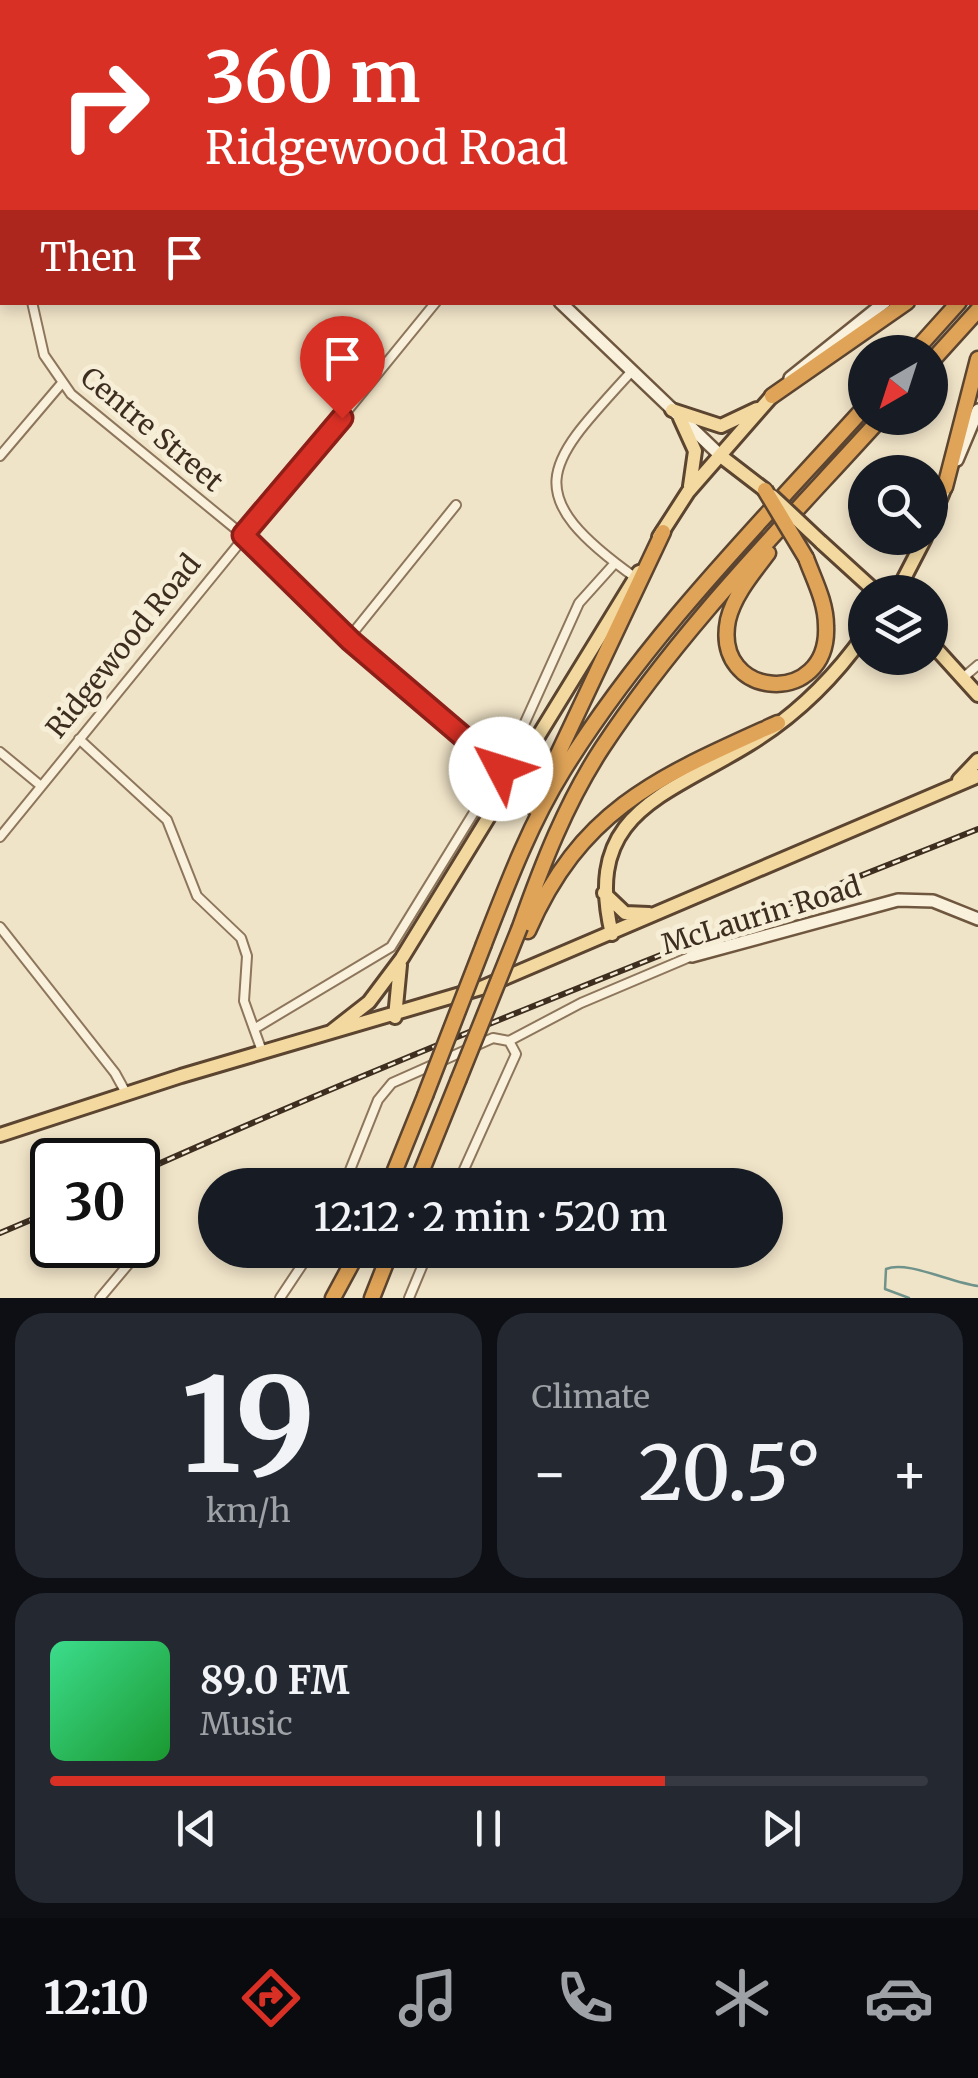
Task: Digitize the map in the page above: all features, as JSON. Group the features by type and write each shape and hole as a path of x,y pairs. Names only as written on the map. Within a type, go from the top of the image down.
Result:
{"highway":[{"path":"772,396 904,305"},
{"path":"929,335 956,305"},
{"path":"948,343 978,310"},
{"path":"948,475 978,359"},
{"path":"396,1168 537,818 592,728 642,658 848,426"},
{"path":"524,928 547,852 600,750 695,622 866,435"},
{"path":"765,490 806,558 827,627 820,655 796,681 766,684 751,679 732,657 727,624 732,606 783,526"},
{"path":"486,941 520,836 663,532"},
{"path":"423,1168 473,1040 524,928 558,873 603,818 678,770 778,724"},
{"path":"333,1298 350,1268"},
{"path":"345,1298 355,1268"},
{"path":"372,1298 384,1268"}],"main road":[{"path":"326,1035 369,1002 402,958 688,492 772,396"},
{"path":"676,414 722,426 760,408"},
{"path":"676,414 695,451 688,492"},
{"path":"722,457 765,490 857,575"},
{"path":"912,575 918,555"},
{"path":"908,575 914,565"},
{"path":"948,660 978,695"},
{"path":"612,934 604,893 609,855 638,810 778,724 847,661"},
{"path":"950,789 978,760"},
{"path":"0,1136 262,1051 394,1017 481,988 978,776"},
{"path":"950,789 978,785"},
{"path":"604,893 625,913 666,912"},
{"path":"394,1017 402,958"}],"street":[{"name":"Centre Street","path":"32,305 38,340 62,383 243,535 348,639 501,769"},
{"name":"Ridgewood Road","path":"0,837 434,305"},
{"path":"563,305 722,457"},
{"path":"772,396 800,368 881,305"},
{"path":"632,371 563,450 556,473 562,508 615,564 636,578"},
{"path":"0,456 62,383"},
{"path":"948,480 978,410"},
{"path":"348,639 456,505"},
{"path":"254,1029 391,947 501,769 580,603 615,564"},
{"path":"965,676 978,666"},
{"path":"79,740 166,820 198,896 241,938 247,956 244,1000 262,1051"},
{"path":"0,752 41,786"},
{"name":"McLaurin Road","path":"351,1168 378,1100 392,1082 493,1038 509,1041 581,1002 692,956 898,900 933,901 978,919"},
{"path":"0,927 116,1073 126,1094"},
{"path":"465,1168 516,1054 509,1041"},
{"path":"100,1298 125,1268"},
{"path":"280,1298 300,1268"},
{"path":"409,1298 422,1268"}],"waterway":[{"path":"909,1298 885,1289 886,1269 905,1267 978,1286"}],"railway":[{"path":"160,1163 451,1039 978,829"},
{"path":"0,1233 30,1220"}],"route":[{"path":"342,418 243,535 351,641 501,769"}]}
